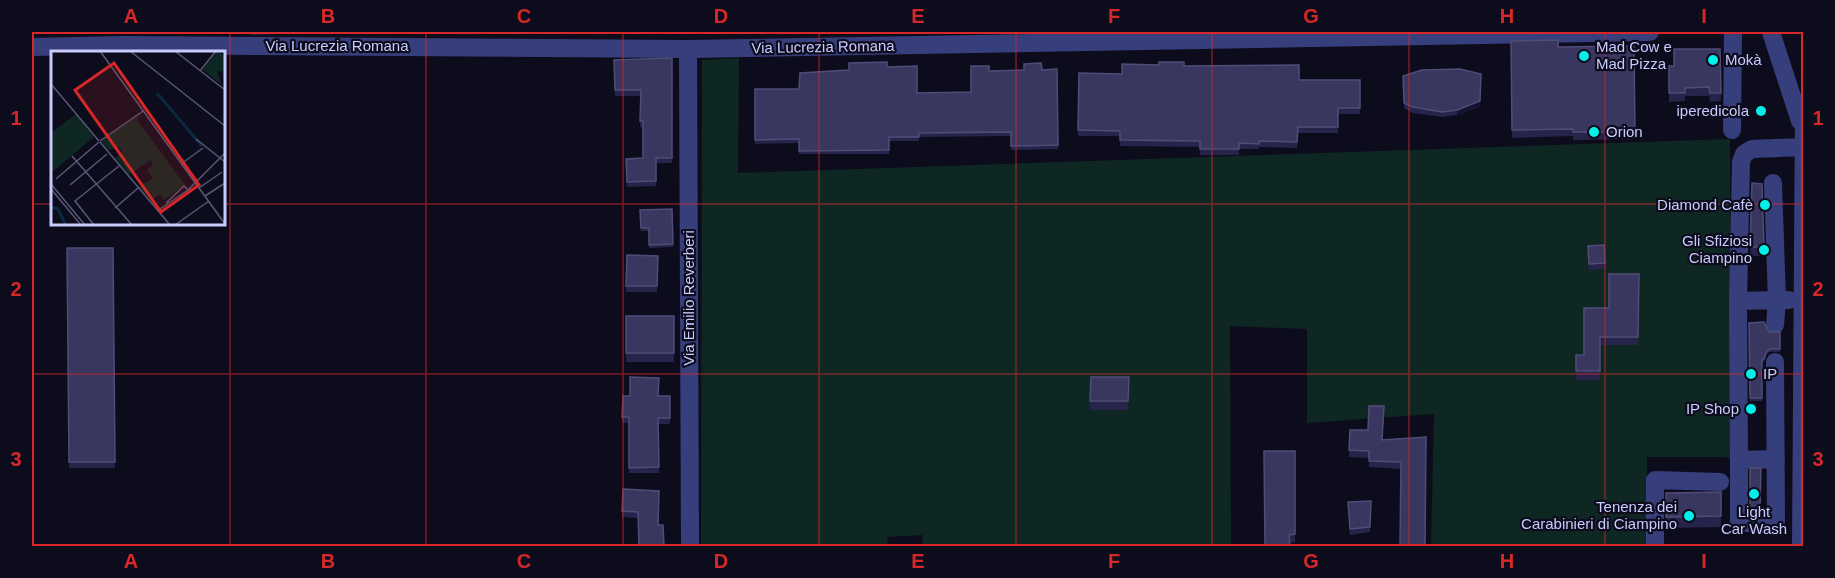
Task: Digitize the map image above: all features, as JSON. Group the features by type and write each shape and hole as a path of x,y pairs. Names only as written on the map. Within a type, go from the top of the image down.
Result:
{"street":[{"name":"Via Lucrezia Romana","path":"32,47 169,38 688,49 984,38 1650,32"},
{"path":"1732,130 1733,32"},
{"path":"1771,32 1802,127"},
{"name":"Via Emilio Reverberi","path":"688,49 690,546"},
{"path":"1801,546 1803,106"},
{"path":"1769,362 1776,459 1776,523 1739,523 1738,301 1742,157 1744,153 1752,149 1802,147"},
{"path":"1770,301 1752,311 1762,325 1770,301 1768,179 1802,183"},
{"path":"1738,301 1802,300"},
{"path":"1769,385 1801,386"},
{"path":"1739,460 1776,459"},
{"path":"1655,546 1655,480 1720,482"}],"green space":[{"path":"739,58 738,173 1730,139 1731,463 1729,458 1723,457 1647,457 1646,546 1431,546 1434,414 1307,423 1307,329 1230,326 1231,546 923,546 922,535 887,537 888,546 701,546 702,60"}],"building":[{"path":"1558,40 1558,47 1634,46 1635,132 1573,132 1573,129 1512,130 1511,41"},
{"path":"1674,49 1720,49 1721,93 1710,93 1709,87 1685,88 1685,93 1669,93 1669,66 1674,66"},
{"path":"672,58 672,158 656,158 656,181 627,182 626,159 643,158 643,121 640,121 641,90 615,90 614,60"},
{"path":"887,62 887,67 917,66 917,93 971,92 971,66 989,66 989,71 1024,70 1024,64 1041,63 1042,70 1057,69 1058,145 1011,146 1011,132 919,133 919,137 889,137 889,150 799,151 799,139 755,140 755,89 799,89 800,73 849,70 849,63"},
{"path":"1159,62 1184,62 1184,66 1299,65 1299,80 1360,80 1360,108 1338,108 1338,127 1298,127 1297,142 1239,143 1239,149 1200,149 1200,141 1120,140 1120,131 1078,130 1079,73 1122,74 1122,64 1159,65"},
{"path":"1460,69 1481,74 1480,101 1457,110 1442,112 1413,107 1404,103 1403,76 1422,70"},
{"path":"1752,183 1762,184 1764,247 1750,247"},
{"path":"672,209 673,244 649,245 649,228 641,228 640,210"},
{"path":"1604,245 1605,263 1589,264 1588,246"},
{"path":"67,248 113,248 115,462 69,462"},
{"path":"627,255 658,256 657,286 626,286"},
{"path":"1609,274 1639,274 1638,337 1600,337 1600,371 1576,371 1576,355 1584,355 1584,308 1609,308"},
{"path":"626,316 674,316 674,353 626,353"},
{"path":"1764,322 1769,332 1780,332 1780,349 1770,349 1762,359 1762,398 1750,398 1749,323"},
{"path":"630,377 659,378 658,396 670,396 670,418 658,418 659,467 629,468 629,417 622,417 623,396 630,396"},
{"path":"1091,377 1129,377 1128,401 1090,401"},
{"path":"1369,406 1384,406 1382,440 1426,437 1425,546 1400,546 1401,462 1369,461 1369,451 1349,450 1350,430 1368,430"},
{"path":"1264,451 1295,451 1295,534 1289,535 1290,546 1265,546"},
{"name":"Light Car Wash","path":"1750,468 1761,468 1760,509 1750,509"},
{"path":"623,489 659,491 658,525 663,525 664,546 639,546 638,512 622,511"},
{"path":"1721,492 1721,516 1666,517 1666,493"},
{"path":"1371,501 1370,527 1350,529 1348,502"}],"place":[{"name":"Mad Cow e Mad Pizza","path":"1584,56"},
{"name":"Mokà","path":"1713,60"},
{"name":"iperedicola","path":"1761,111"},
{"name":"Orion","path":"1594,132"},
{"name":"Diamond Cafè","path":"1765,205"},
{"name":"Gli Sfiziosi Ciampino","path":"1764,250"},
{"name":"IP","path":"1751,374"},
{"name":"IP Shop","path":"1751,409"},
{"name":"Light Car Wash","path":"1754,494"},
{"name":"Tenenza dei Carabinieri di Ciampino","path":"1689,516"}]}
